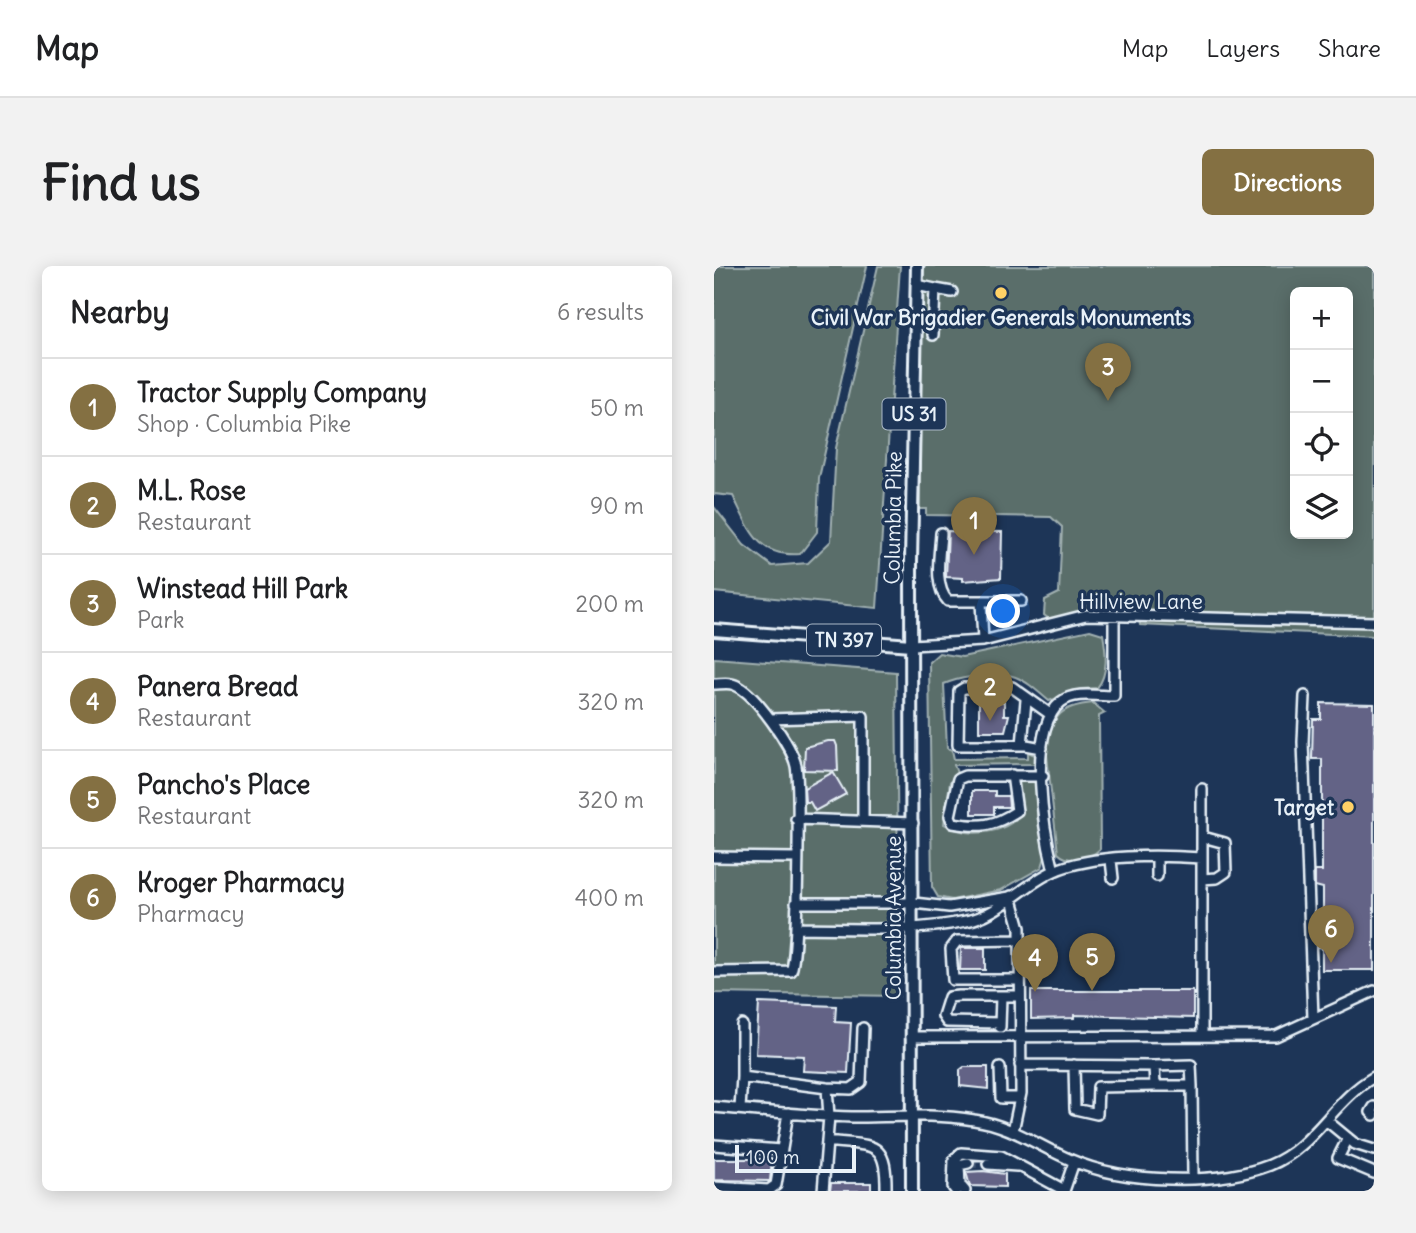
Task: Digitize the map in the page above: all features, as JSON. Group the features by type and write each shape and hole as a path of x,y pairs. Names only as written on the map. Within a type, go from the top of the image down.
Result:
{"main road":[{"name":"Columbia Pike","path":"911,645 917,266"},
{"name":"TN 397","path":"714,630 911,645"},
{"name":"Columbia Avenue","path":"911,645 914,903 912,1191"}],"street":[{"path":"917,285 952,292"},
{"path":"933,335 935,289"},
{"path":"916,320 934,319"},
{"path":"941,533 939,575 944,598 948,601 1021,601"},
{"path":"981,601 983,641"},
{"name":"Hillview Lane","path":"911,645 983,641 1086,615 1374,622"},
{"path":"1054,871 1043,827 1042,748 1050,713 1062,700 1077,696 1114,696 1114,616"},
{"path":"714,684 734,684 752,698 770,719 796,765 796,928 795,957 791,971 714,972"},
{"path":"1042,748 1023,745 958,745 959,691 964,688 1012,687 1026,700 1050,713"},
{"path":"1305,696 1303,742 1313,1018"},
{"path":"1023,745 1026,700"},
{"path":"770,719 863,716 863,821"},
{"path":"1012,775 1017,811 997,824 969,826 953,823 950,816 958,779 965,776 1012,775 1043,776"},
{"path":"1202,789 1202,1035"},
{"path":"796,819 913,823"},
{"path":"1202,879 1217,878 1226,872 1227,857 1225,843 1203,838"},
{"path":"714,857 796,858"},
{"path":"796,928 914,929 969,921 1054,871 1082,863 1157,857 1202,858"},
{"path":"1157,857 1157,876"},
{"path":"1111,860 1113,878"},
{"path":"796,904 914,903 949,908 1011,896"},
{"path":"1011,896 1020,928 1020,1098 1013,1130"},
{"path":"1019,980 953,981 953,943 1020,940"},
{"path":"911,1037 1276,1037 1374,991"},
{"path":"999,1035 1001,996"},
{"path":"1000,1023 953,1023 947,1022 943,1016 949,997 1019,996"},
{"path":"740,1109 742,1024"},
{"path":"742,1077 827,1088 851,1088 860,1082 863,1028"},
{"path":"1020,1065 1191,1065 1193,1177"},
{"path":"1074,1065 1074,1109 1097,1114 1098,1087 1192,1086"},
{"path":"1154,1066 1155,1086"},
{"path":"1000,1068 1001,1098 1020,1098"},
{"path":"714,1107 829,1116 976,1120 1013,1130 1074,1162 1106,1173 1130,1177 1193,1177 1227,1175 1268,1166 1309,1141 1342,1101 1374,1077"},
{"path":"823,1191 829,1116 827,1088"},
{"path":"1374,1107 1371,1112 1374,1115"},
{"path":"714,1187 769,1190 776,1185 788,1113"},
{"path":"1326,1121 1348,1138 1374,1150"},
{"path":"1348,1138 1338,1158 1374,1173"},
{"path":"827,1141 864,1146 882,1153 886,1159 886,1191"},
{"path":"714,1145 781,1150"},
{"path":"956,1191 953,1187 954,1160 961,1153 1001,1156 1064,1191 1074,1162"},
{"path":"965,1191 960,1185 959,1166 968,1163"},
{"path":"988,1164 1018,1166"}],"green space":[{"path":"714,266 867,266 819,478 817,532 800,554 785,554 764,546 750,530 733,496 714,494"},
{"path":"878,266 900,266 877,608 714,592 714,507 744,545 772,566 808,563 831,541 836,448"},
{"path":"920,266 1374,266 1374,636 1140,625 1138,614 1049,619 1044,615 1045,600 1059,593 1062,527 1051,517 926,515 926,509 920,509 920,457 917,458 923,279"},
{"path":"1090,630 1103,634 1105,648 1105,669 1097,688 1081,689 1049,701 1024,681 1008,675 989,674 944,684 947,748 952,750 954,759 1028,758 1028,752 1037,756 1036,764 954,765 957,773 950,782 944,824 963,832 974,833 1006,826 1022,813 1017,781 1037,782 1037,816 1045,857 1042,867 1001,890 952,900 938,897 932,887 929,662 939,653 962,657"},
{"path":"714,658 896,672 899,996 714,993"},
{"path":"1093,703 1105,713 1099,716 1100,849 1085,858 1073,859 1058,853 1046,747 1052,727 1060,714 1082,704"}],"building":[{"path":"948,531 1002,532 1001,578 963,581 963,578 946,577"},
{"path":"979,702 1004,702 1004,715 1009,715 1005,731 979,731"},
{"path":"1321,703 1374,704 1374,970 1322,970 1322,948 1317,947 1317,931 1323,932 1323,888 1315,886 1315,871 1322,871 1322,759 1312,759 1313,719 1321,719"},
{"path":"835,741 837,746 838,771 804,770 805,747"},
{"path":"833,772 846,794 815,811 810,802 805,802 804,788"},
{"path":"972,791 995,791 995,796 1008,796 1009,807 994,807 994,814 972,814"},
{"path":"961,948 985,948 985,970 960,970"},
{"path":"1031,991 1193,991 1193,1018 1074,1015 1074,1018 1031,1019"},
{"path":"759,1003 836,1006 835,1022 851,1023 848,1073 803,1071 804,1056 756,1054"},
{"path":"964,1067 988,1067 988,1089 960,1086 960,1070"},
{"path":"714,1159 772,1159 770,1181 714,1180"},
{"path":"966,1172 1005,1174 1005,1187 970,1186"},
{"path":"831,1183 871,1183 871,1191 830,1191"}],"tunnel":[{"path":"968,1163 988,1164"}],"place":[{"name":"Civil War Brigadier Generals Monuments","path":"1001,293"},
{"name":"Winstead Hill Park","path":"1108,401"},
{"name":"Tractor Supply Company","path":"974,555"},
{"name":"M.L. Rose","path":"990,721"},
{"name":"Target","path":"1348,807"},
{"name":"Kroger Pharmacy","path":"1331,963"},
{"name":"Pancho's Place","path":"1092,991"},
{"name":"Panera Bread","path":"1035,992"}]}
